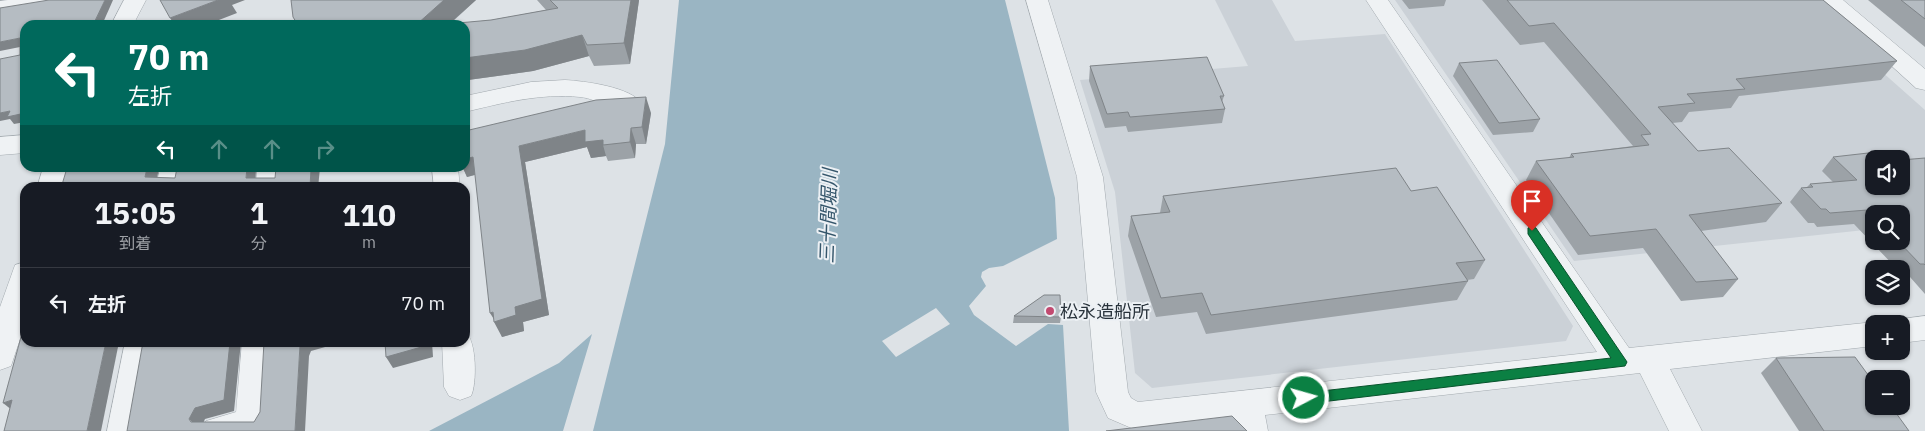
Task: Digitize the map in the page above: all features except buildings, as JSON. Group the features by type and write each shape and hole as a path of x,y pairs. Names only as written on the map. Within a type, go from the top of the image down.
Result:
{"street":[{"path":"0,8 48,0"},
{"path":"125,20 135,0"},
{"path":"1037,0 1090,178 1112,392 1119,408 1136,416 1250,418 1635,361 1865,335"},
{"path":"1377,0 1686,431"},
{"path":"1830,0 1925,82"},
{"path":"470,103 510,93 560,89 596,92 630,104"},
{"path":"0,146 20,144"},
{"path":"0,357 20,290"},
{"path":"1910,329 1925,328"},
{"path":"123,431 139,347"},
{"path":"218,431 252,422 258,347"},
{"path":"457,347 460,387"}],"shaded area":[{"path":"1215,0 1272,0 1295,41 1385,34 1573,326 1566,341 1152,388 1135,373 1115,192 1080,80 1248,66"},
{"path":"1395,0 1801,0 1925,110 1925,224 1910,218 1910,205 1865,205 1865,230 1574,261"}],"water":[{"name":"三十間堀川","path":"679,0 1005,0 1055,198 1057,239 1003,266 989,268 982,272 981,277 986,286 969,306 974,315 1016,346 1048,324 1063,325 1069,431 593,431 665,144"},
{"path":"592,334 563,431 429,431 559,363"}],"pier":[{"path":"936,308 950,324 896,357 882,341"}],"place":[{"name":"松永造船所","path":"1050,311"}],"route":[{"path":"1304,398 1621,362 1532,231"}]}
